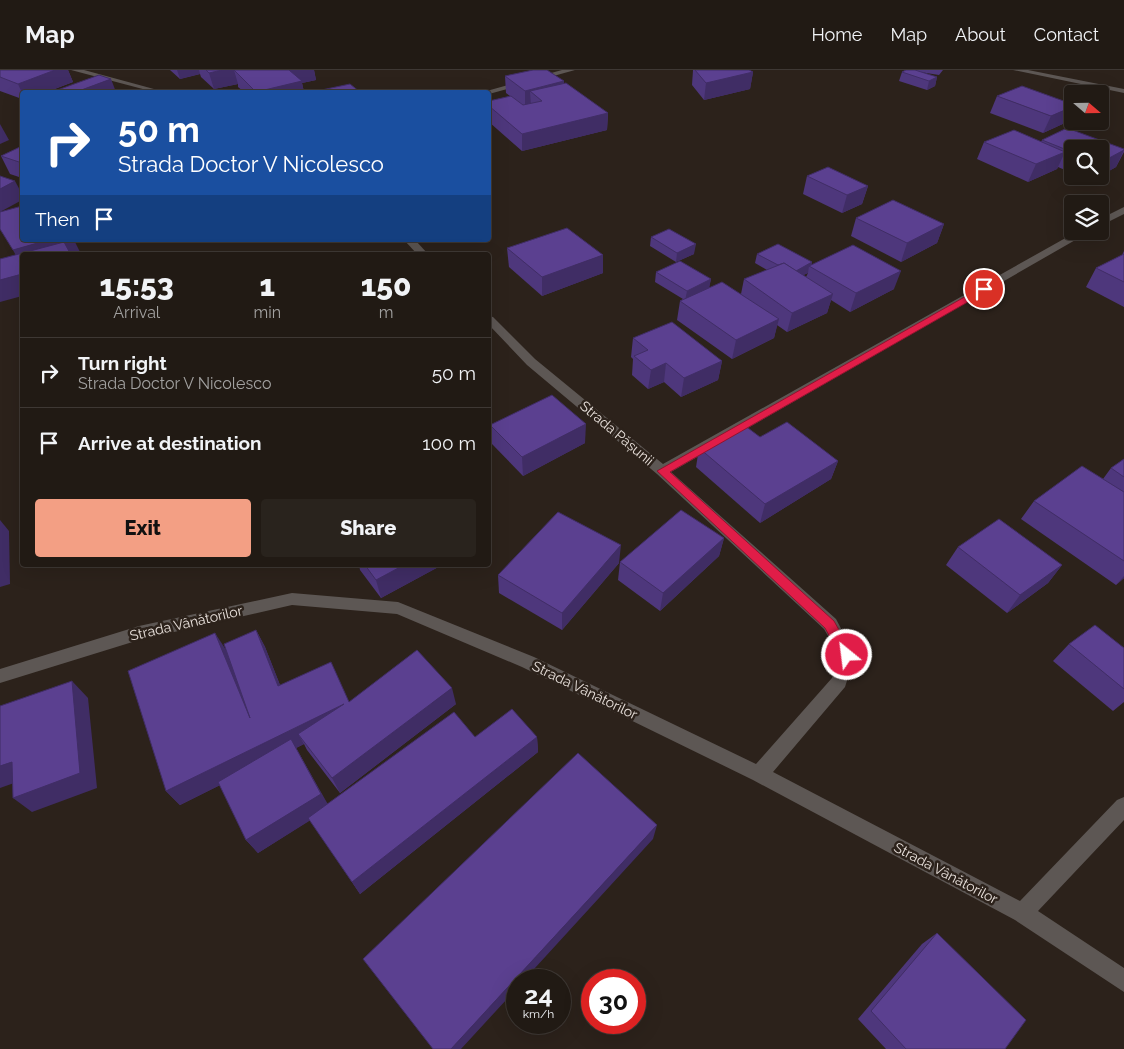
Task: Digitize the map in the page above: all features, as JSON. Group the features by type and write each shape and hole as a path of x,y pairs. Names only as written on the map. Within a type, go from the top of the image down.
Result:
{"street":[{"path":"75,70 153,90"},
{"path":"491,91 571,70"},
{"path":"1017,70 1124,92"},
{"path":"1109,219 1124,210"},
{"path":"662,471 1070,240"},
{"path":"411,242 421,252"},
{"name":"Strada Pășunii","path":"491,321 532,362 662,471 830,624 847,655 839,682 759,774"},
{"name":"Strada Vânătorilor","path":"0,676 139,633 292,599 398,608 528,662 759,774 1022,913 1124,981"},
{"path":"1022,913 1124,806"}],"building":[{"path":"0,70 55,70 18,84 0,77"},
{"path":"206,70 222,70 209,73"},
{"path":"234,70 289,70 302,81 264,90 254,90"},
{"path":"533,70 547,70 564,81 525,91 505,76"},
{"path":"695,70 749,70 753,72 706,83"},
{"path":"915,70 937,77 929,81 902,72"},
{"path":"99,75 111,79 81,90 58,90"},
{"path":"566,83 608,113 522,134 491,108 491,101 511,96 523,105 542,101 530,91"},
{"path":"350,84 358,90 322,90"},
{"path":"1022,86 1064,101 1064,110 1051,116 997,96"},
{"path":"1064,129 1072,130 1100,140 1064,140 1064,149 1042,140"},
{"path":"1014,130 1064,152 1036,164 984,142"},
{"path":"1109,143 1124,150 1109,158"},
{"path":"20,147 20,162 1,156"},
{"path":"828,167 868,186 847,195 807,176"},
{"path":"0,176 15,181 0,189"},
{"path":"893,200 944,224 907,243 856,218"},
{"path":"20,207 20,242 41,242 13,250 0,229 0,212"},
{"path":"567,228 603,255 542,277 507,248"},
{"path":"669,229 696,244 677,253 651,237"},
{"path":"64,242 69,252 26,252"},
{"path":"778,244 812,262 796,271 784,263 778,265 757,254"},
{"path":"853,245 901,271 856,293 809,266"},
{"path":"20,254 20,275 0,280 0,259"},
{"path":"1124,254 1124,282 1096,268"},
{"path":"680,261 711,279 687,291 656,272"},
{"path":"784,263 833,294 792,313 744,279"},
{"path":"722,282 779,319 736,340 680,301"},
{"path":"672,322 722,361 684,378 666,363 651,370 634,356 648,350 633,338"},
{"path":"552,395 586,424 522,457 491,425"},
{"path":"787,422 838,461 765,504 699,448 744,425 760,437"},
{"path":"1124,459 1124,477 1111,468"},
{"path":"1082,466 1124,492 1124,561 1034,501"},
{"path":"681,510 724,538 663,593 620,562"},
{"path":"558,512 621,545 562,613 498,575"},
{"path":"999,519 1062,565 1020,595 958,547"},
{"path":"366,567 400,567 376,580"},
{"path":"1095,625 1124,648 1124,689 1069,644"},
{"path":"256,630 278,686 331,662 349,702 417,650 452,688 332,778 298,734 344,704 166,791 128,671 215,633 250,718 224,644"},
{"path":"72,681 80,773 13,798 12,762 0,766 0,706"},
{"path":"512,709 537,737 352,882 308,818 454,712 475,737"},
{"path":"291,739 321,794 246,840 218,782"},
{"path":"578,753 657,825 525,969 506,969 506,989 451,1049 433,1049 363,959"},
{"path":"937,933 1026,1020 1005,1049 906,1049 871,1011"}],"route":[{"path":"847,655 830,624 662,471 984,289"}]}
